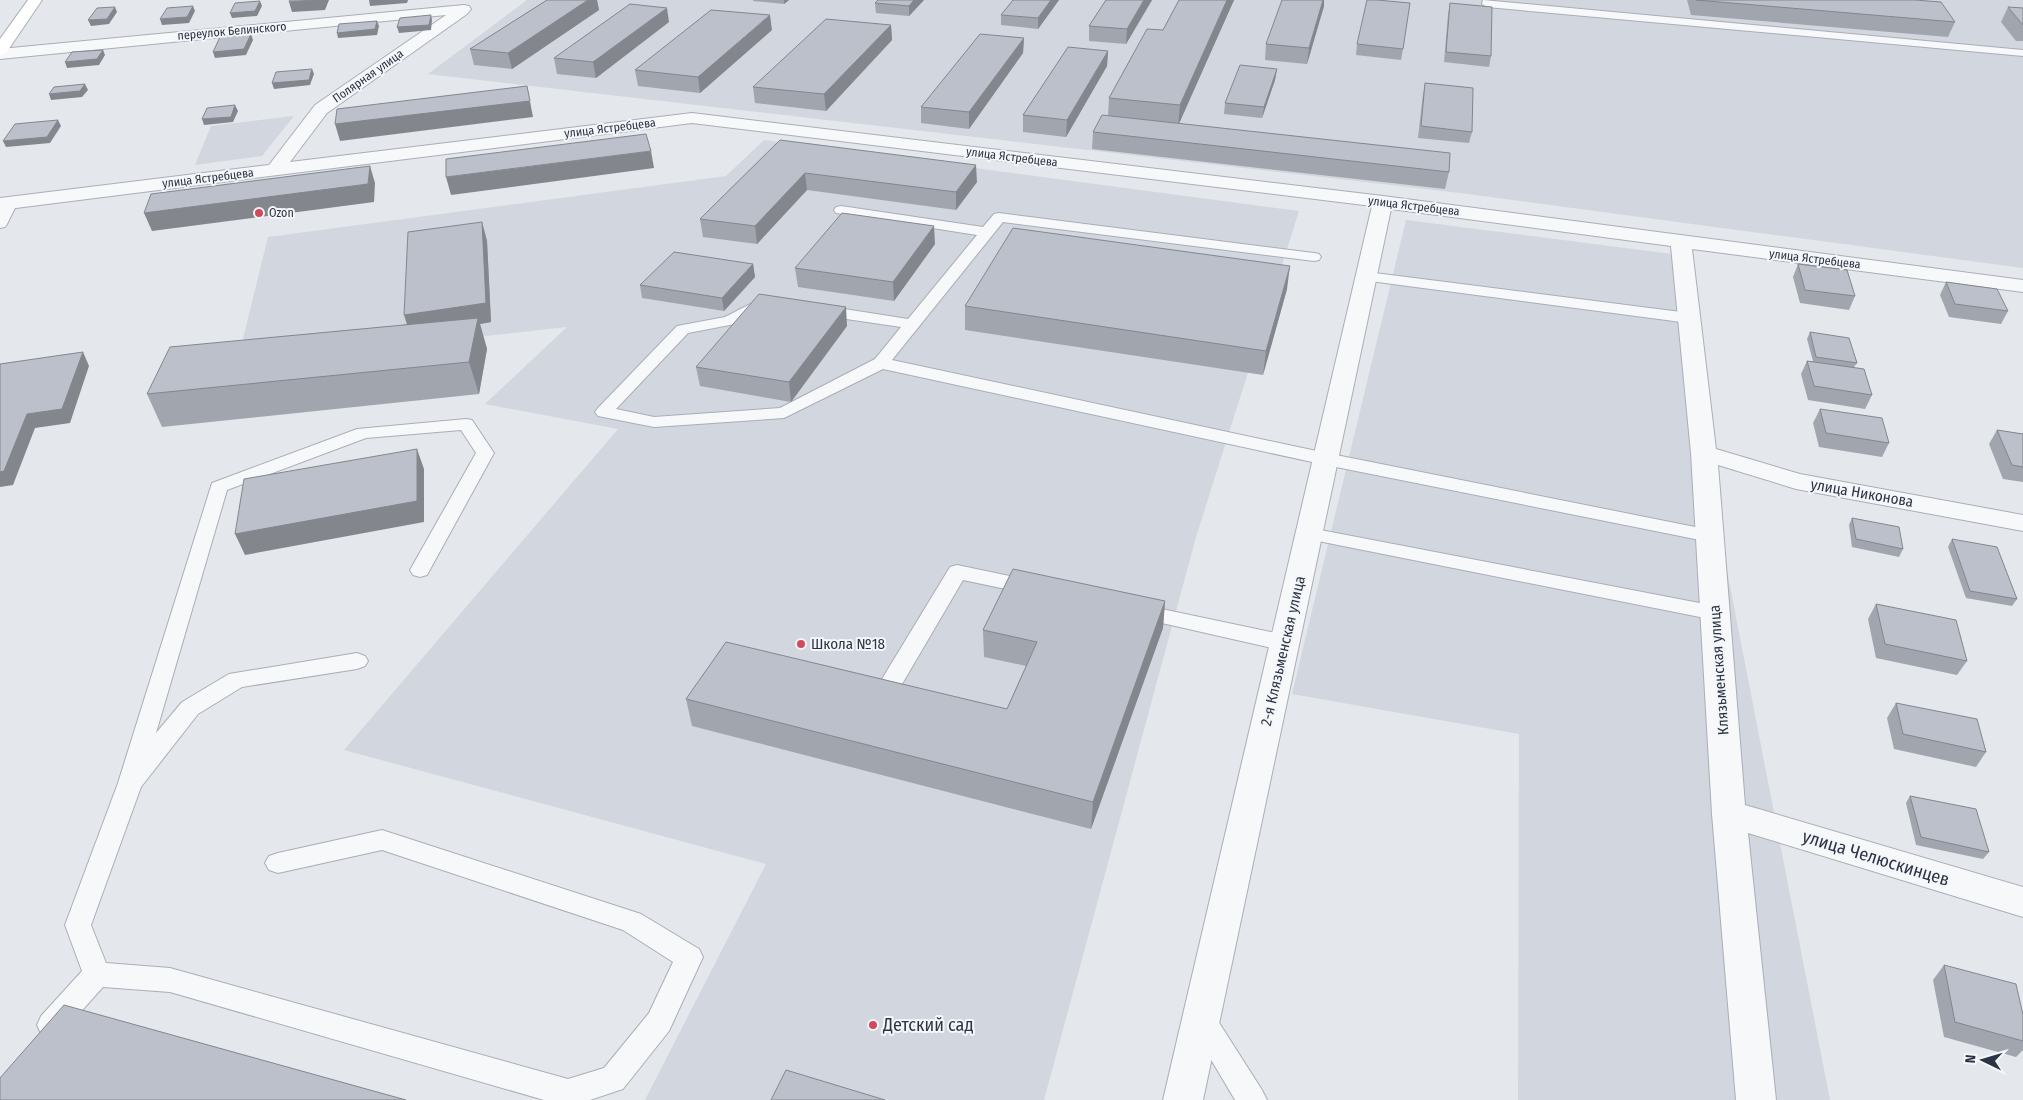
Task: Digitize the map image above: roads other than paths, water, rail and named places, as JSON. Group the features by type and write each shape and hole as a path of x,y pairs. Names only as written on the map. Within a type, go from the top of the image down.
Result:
{"main road":[{"path":"0,50 35,0"}],"street":[{"name":"переулок Белинского","path":"0,54 471,5"},
{"name":"Полярная улица","path":"274,170 321,109 471,5"},
{"name":"улица Ястребцева","path":"6,203 692,118 1383,202 2023,286"},
{"name":"2-я Клязьменская улица","path":"1183,1100 1383,202"},
{"name":"Клязьменская улица","path":"1681,241 1704,452 1729,814 1756,1100"},
{"name":"улица Никонова","path":"1704,452 1796,482 2023,523"},
{"name":"улица Челюскинцев","path":"1729,814 2023,902"}],"lane":[{"path":"1488,0 1487,4 2023,53"},
{"path":"0,224 6,203"},
{"path":"841,210 987,232"},
{"path":"784,304 764,301 730,321 683,329 604,412 654,422 784,413 881,364 999,217 1314,257"},
{"path":"1366,276 1689,318"},
{"path":"803,307 912,324"},
{"path":"881,364 1326,459 1710,536"},
{"path":"97,974 78,925 130,783 219,487 363,433 466,424 484,453 420,570"},
{"path":"1310,534 1715,613"},
{"path":"888,690 957,572 1053,593"},
{"path":"1120,607 1285,643"},
{"path":"130,783 190,708 237,680 357,661"},
{"path":"97,974 170,980 568,1093 613,1078 659,1022 689,957 632,922 382,840 278,863"},
{"path":"32,1047 97,974"},
{"path":"1201,1018 1252,1100"}],"place":[{"name":"Ozon","path":"259,213"},
{"name":"Школа №18","path":"801,644"},
{"name":"Детский сад","path":"873,1025"}]}
